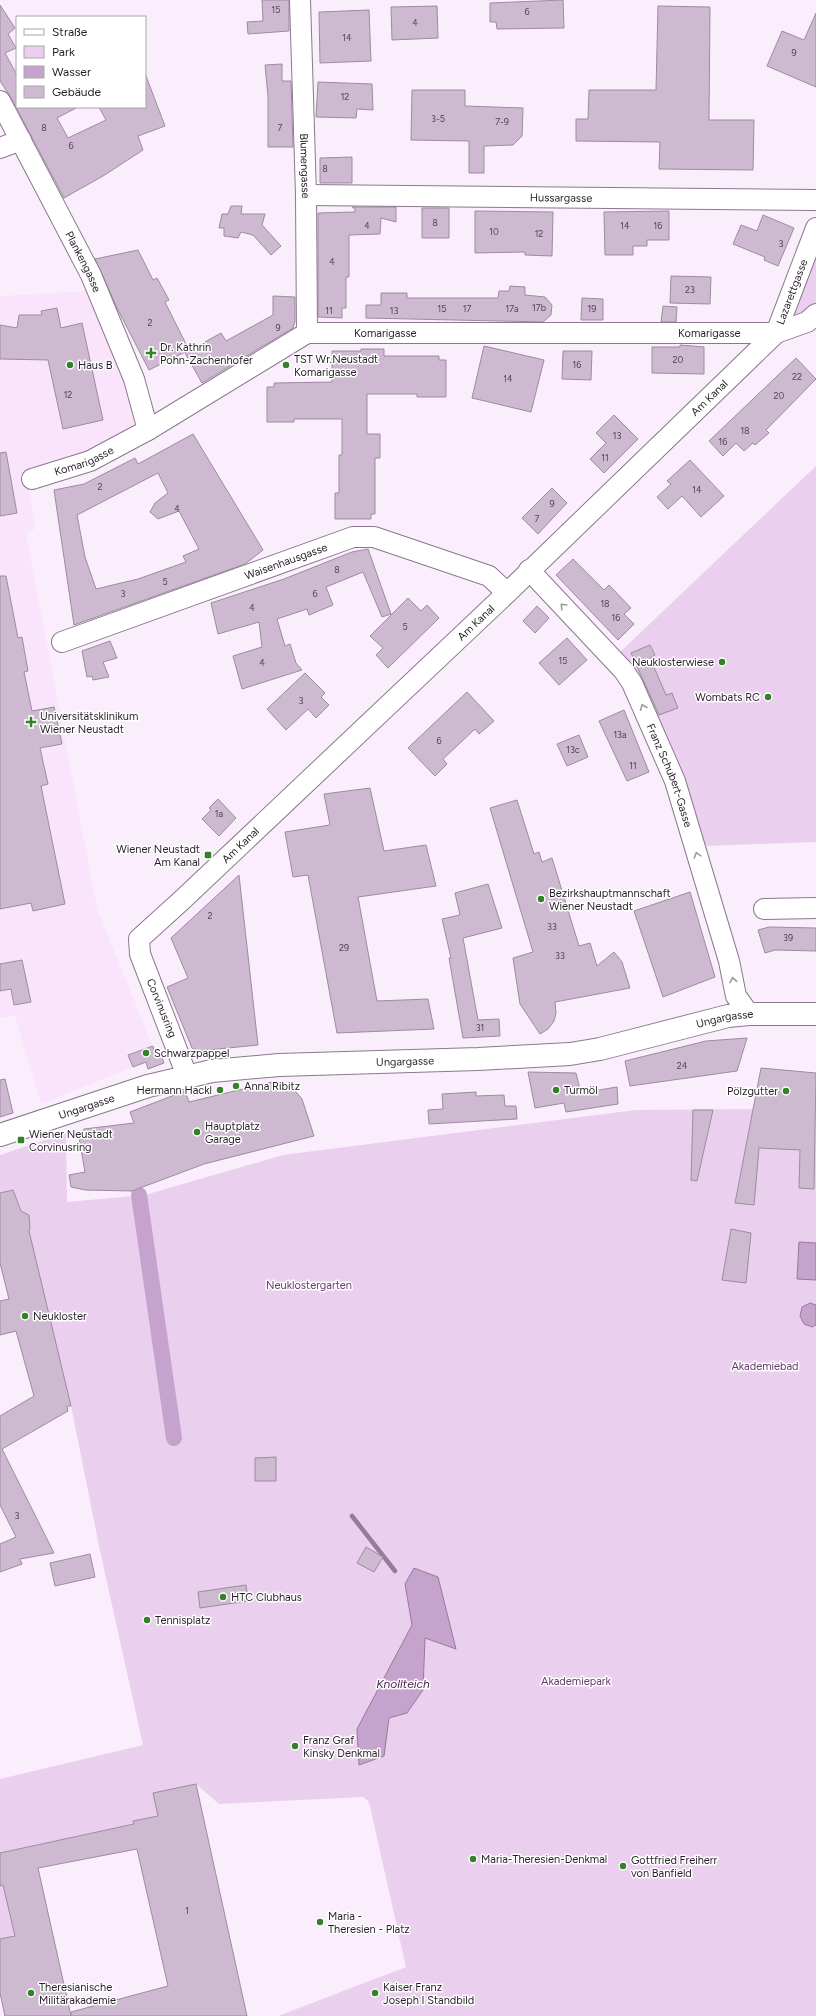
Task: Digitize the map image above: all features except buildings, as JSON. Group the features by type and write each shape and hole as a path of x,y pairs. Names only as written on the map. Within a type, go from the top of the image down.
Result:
{"main road":[{"name":"Ungargasse","path":"0,1135 148,1086 212,1071 279,1065 369,1063 570,1054 600,1049 728,1016 749,1014 816,1014"}],"street":[{"name":"Blumengasse","path":"300,0 306,195 307,333"},
{"name":"Plankengasse","path":"0,101 90,275 134,379 148,430"},
{"path":"0,148 21,140"},
{"name":"Hussargasse","path":"306,195 816,200"},
{"name":"Lazarettgasse","path":"776,333 816,228"},
{"name":"Am Kanal","path":"139,939 181,902 507,593 529,570 776,333 807,322 816,314"},
{"name":"Komarigasse","path":"32,479 90,462 148,430 307,333 776,333"},
{"name":"Waisenhausgasse","path":"62,642 353,536 374,537 490,576 507,593"},
{"name":"Franz Schubert-Gasse","path":"529,570 624,671 632,682 675,781 729,961 736,996 749,1014"},
{"path":"764,909 816,908"},
{"name":"Corvinusring","path":"139,939 140,954 188,1076"}],"shaded area":[{"name":"Universitätsklinikum Wiener Neustadt","path":"89,291 141,423 87,453 26,470 35,529 26,534 97,908 154,1050 159,1049 164,1063 146,1062 41,1104 15,1016 0,1018 0,296"}],"green space":[{"path":"816,251 816,309 795,316 792,311"},
{"name":"Neuklosterwiese","path":"816,466 816,842 705,846 684,779 619,653"},
{"name":"Akademiepark","path":"752,1109 816,1116 816,2016 278,2016 406,1967 369,1802 363,1797 219,1804 196,1784 154,1793 158,1816 133,1821 134,1824 0,1853 0,1779 143,1745 99,1546 71,1406 25,1236 30,1228 29,1215 21,1211 13,1190 0,1193 0,1155 66,1133 67,1202 145,1195 283,1155 636,1110"},
{"path":"3,1885 15,1936 0,1939 0,1886"}],"water":[{"path":"799,1242 816,1243 816,1280 797,1279"},
{"path":"810,1303 816,1305 816,1325 812,1327 804,1324 800,1316 802,1307"},
{"name":"Knollteich","path":"414,1568 438,1577 456,1649 425,1638 423,1690 407,1713 389,1718 384,1756 359,1765 357,1729 412,1625 405,1584"}],"waterway":[{"path":"139,1195 174,1438"},
{"path":"352,1516 395,1571"}],"place":[{"name":"Dr. Kathrin Pohn-Zachenhofer","path":"151,353"},
{"name":"Haus B","path":"70,365"},
{"name":"TST Wr.Neustadt Komarigasse","path":"286,365"},
{"name":"Neuklosterwiese","path":"722,662"},
{"name":"Wombats RC","path":"768,697"},
{"name":"Universitätsklinikum Wiener Neustadt","path":"31,722"},
{"name":"Wiener Neustadt Am Kanal","path":"208,855"},
{"name":"Bezirkshauptmannschaft Wiener Neustadt","path":"541,899"},
{"name":"Schwarzpappel","path":"146,1053"},
{"name":"Anna Ribitz","path":"236,1086"},
{"name":"Hermann Hackl","path":"220,1090"},
{"name":"Turmöl","path":"556,1090"},
{"name":"Pölzgutter","path":"786,1091"},
{"name":"Hauptplatz Garage","path":"197,1132"},
{"name":"Wiener Neustadt Corvinusring","path":"21,1140"},
{"name":"Neukloster","path":"25,1316"},
{"name":"HTC Clubhaus","path":"223,1597"},
{"name":"Tennisplatz","path":"147,1620"},
{"name":"Franz Graf Kinsky Denkmal","path":"295,1746"},
{"name":"Maria-Theresien-Denkmal","path":"473,1859"},
{"name":"Gottfried Freiherr von Banfield","path":"623,1866"},
{"name":"Maria - Theresien - Platz","path":"320,1922"},
{"name":"Theresianische Militärakademie","path":"31,1993"},
{"name":"Kaiser Franz Joseph I Standbild","path":"375,1993"}],"park label":[{"name":"Neuklostergarten","path":"309,1285"},
{"name":"Akademiebad","path":"765,1366"}]}
